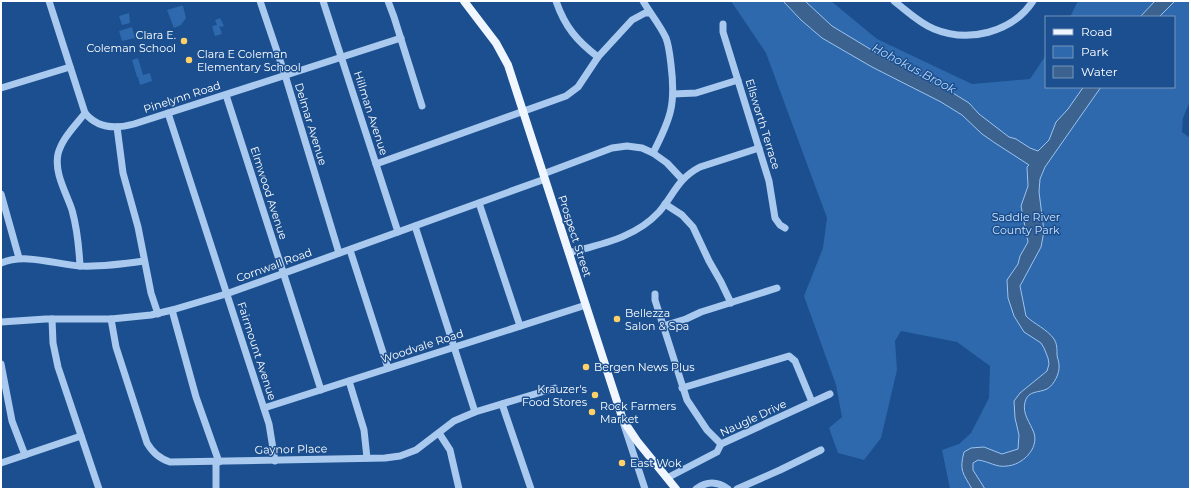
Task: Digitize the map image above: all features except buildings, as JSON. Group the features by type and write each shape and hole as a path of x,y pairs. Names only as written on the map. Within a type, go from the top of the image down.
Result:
{"main road":[{"name":"Prospect Street","path":"464,1 496,43 508,65 623,420"},
{"path":"623,420 636,441 676,489"}],"street":[{"path":"49,1 85,113 64,140 60,147 57,160 59,175 76,228 80,266"},
{"name":"Delmar Avenue","path":"260,1 285,75 340,254"},
{"name":"Hillman Avenue","path":"323,1 398,232"},
{"path":"388,1 422,106"},
{"path":"556,1 562,16 575,37 581,44 598,57"},
{"path":"643,1 666,39 672,73 673,94 668,122 653,152 667,163 682,179"},
{"path":"899,2 920,21 934,29 952,34 969,36 987,33 1003,27 1018,17 1032,1"},
{"path":"376,164 522,111 560,99 573,92 598,57 632,20 645,13 650,13"},
{"name":"Ellsworth Terrace","path":"723,24 723,32 769,181 775,218 780,225 785,228"},
{"name":"Pinelynn Road","path":"85,113 89,118 103,126 117,127 134,124 401,38"},
{"path":"1,88 70,67"},
{"path":"673,94 696,93 738,80"},
{"name":"Elmwood Avenue","path":"226,95 321,390"},
{"name":"Fairmount Avenue","path":"168,113 264,408 272,436 275,461"},
{"path":"117,127 123,173 138,227 151,293 158,314"},
{"name":"Cornwall Road","path":"1,322 52,319 111,319 158,314 226,294 340,254 479,203 619,147 636,147 653,152"},
{"path":"569,253 638,230 652,219 665,204 682,179 693,170 759,148"},
{"path":"1,194 19,258"},
{"path":"479,203 520,326"},
{"path":"665,204 682,215 693,227 731,303"},
{"path":"415,226 475,412"},
{"path":"350,250 388,368"},
{"path":"1,263 19,258 80,266 109,265 144,260"},
{"path":"663,326 777,288"},
{"path":"655,294 655,300 682,388 692,408 707,430 720,444"},
{"name":"Woodvale Road","path":"264,408 586,305"},
{"path":"172,310 196,396 218,462 216,489"},
{"path":"52,319 53,343 57,361 99,489"},
{"name":"Gaynor Place","path":"111,319 116,347 144,438 150,449 160,457 170,462 275,461 390,457 408,453 422,446 454,421 475,412 555,388"},
{"path":"682,388 789,356 795,361 812,402"},
{"path":"1,364 12,420 25,455"},
{"path":"349,381 364,430 367,458"},
{"name":"Naugle Drive","path":"667,478 717,452 720,444 830,394"},
{"path":"502,404 531,489"},
{"name":"Prospect Street","path":"623,420 644,489"},
{"path":"439,433 450,450 459,489"},
{"path":"1,463 81,436"},
{"path":"737,489 820,450"},
{"path":"696,489 711,483 722,485 728,489"}],"green space":[{"name":"Saddle River County Park","path":"731,1 831,1 877,39 972,84 1030,79 1045,56 1045,88 1175,88 1175,16 1070,16 1078,1 1190,1 1190,101 1183,118 1182,132 1190,138 1190,489 950,489 942,450 959,444 971,433 989,398 990,366 957,342 901,331 895,341 897,370 881,438 864,460 838,453 829,428 842,417 836,385 804,296 823,248 827,218 766,53"},
{"path":"183,6 186,18 181,25 174,28 167,10"},
{"path":"129,13 130,23 122,25 119,16"},
{"path":"220,18 224,26 221,27 219,25 222,34 215,36 212,26 217,25 215,20"},
{"path":"132,27 135,38 122,41 119,31"},
{"path":"138,58 143,75 150,73 152,81 140,85 132,60"},
{"path":"217,86 219,89 217,91 202,94 203,90"}],"water":[{"path":"783,1 805,1 832,26 880,55 945,88 969,103 979,114 1009,137 1016,139 1038,151 1049,140 1056,122 1068,109 1082,89 1100,88 1045,167 1040,179 1039,192 1044,231 1041,247 1020,286 1026,316 1048,332 1055,341 1057,346 1059,372 1050,387 1034,392 1026,398 1024,406 1025,414 1034,433 1035,439 1032,450 1028,455 1018,463 1007,466 1000,466 978,460 973,463 973,470 985,489 972,489 966,479 962,468 964,452 971,448 984,447 1002,454 1018,449 1019,435 1015,418 1014,401 1020,393 1047,371 1049,364 1048,358 1041,343 1024,332 1014,316 1008,298 1007,280 1018,264 1020,256 1028,242 1021,206 1028,186 1027,167 1029,165 982,134 962,115 941,102 872,67 822,38 801,20"},
{"path":"1155,1 1175,1 1160,16 1141,16"}],"place":[{"name":"Clara E. Coleman School","path":"184,41"},
{"name":"Clara E Coleman Elementary School","path":"189,60"},
{"name":"Bellezza Salon & Spa","path":"617,319"},
{"name":"Bergen News Plus","path":"586,367"},
{"name":"Krauzer's Food Stores","path":"595,395"},
{"name":"Rock Farmers Market","path":"592,412"},
{"name":"East Wok","path":"622,463"}],"water label":[{"name":"Hohokus Brook","path":"914,68"}]}
